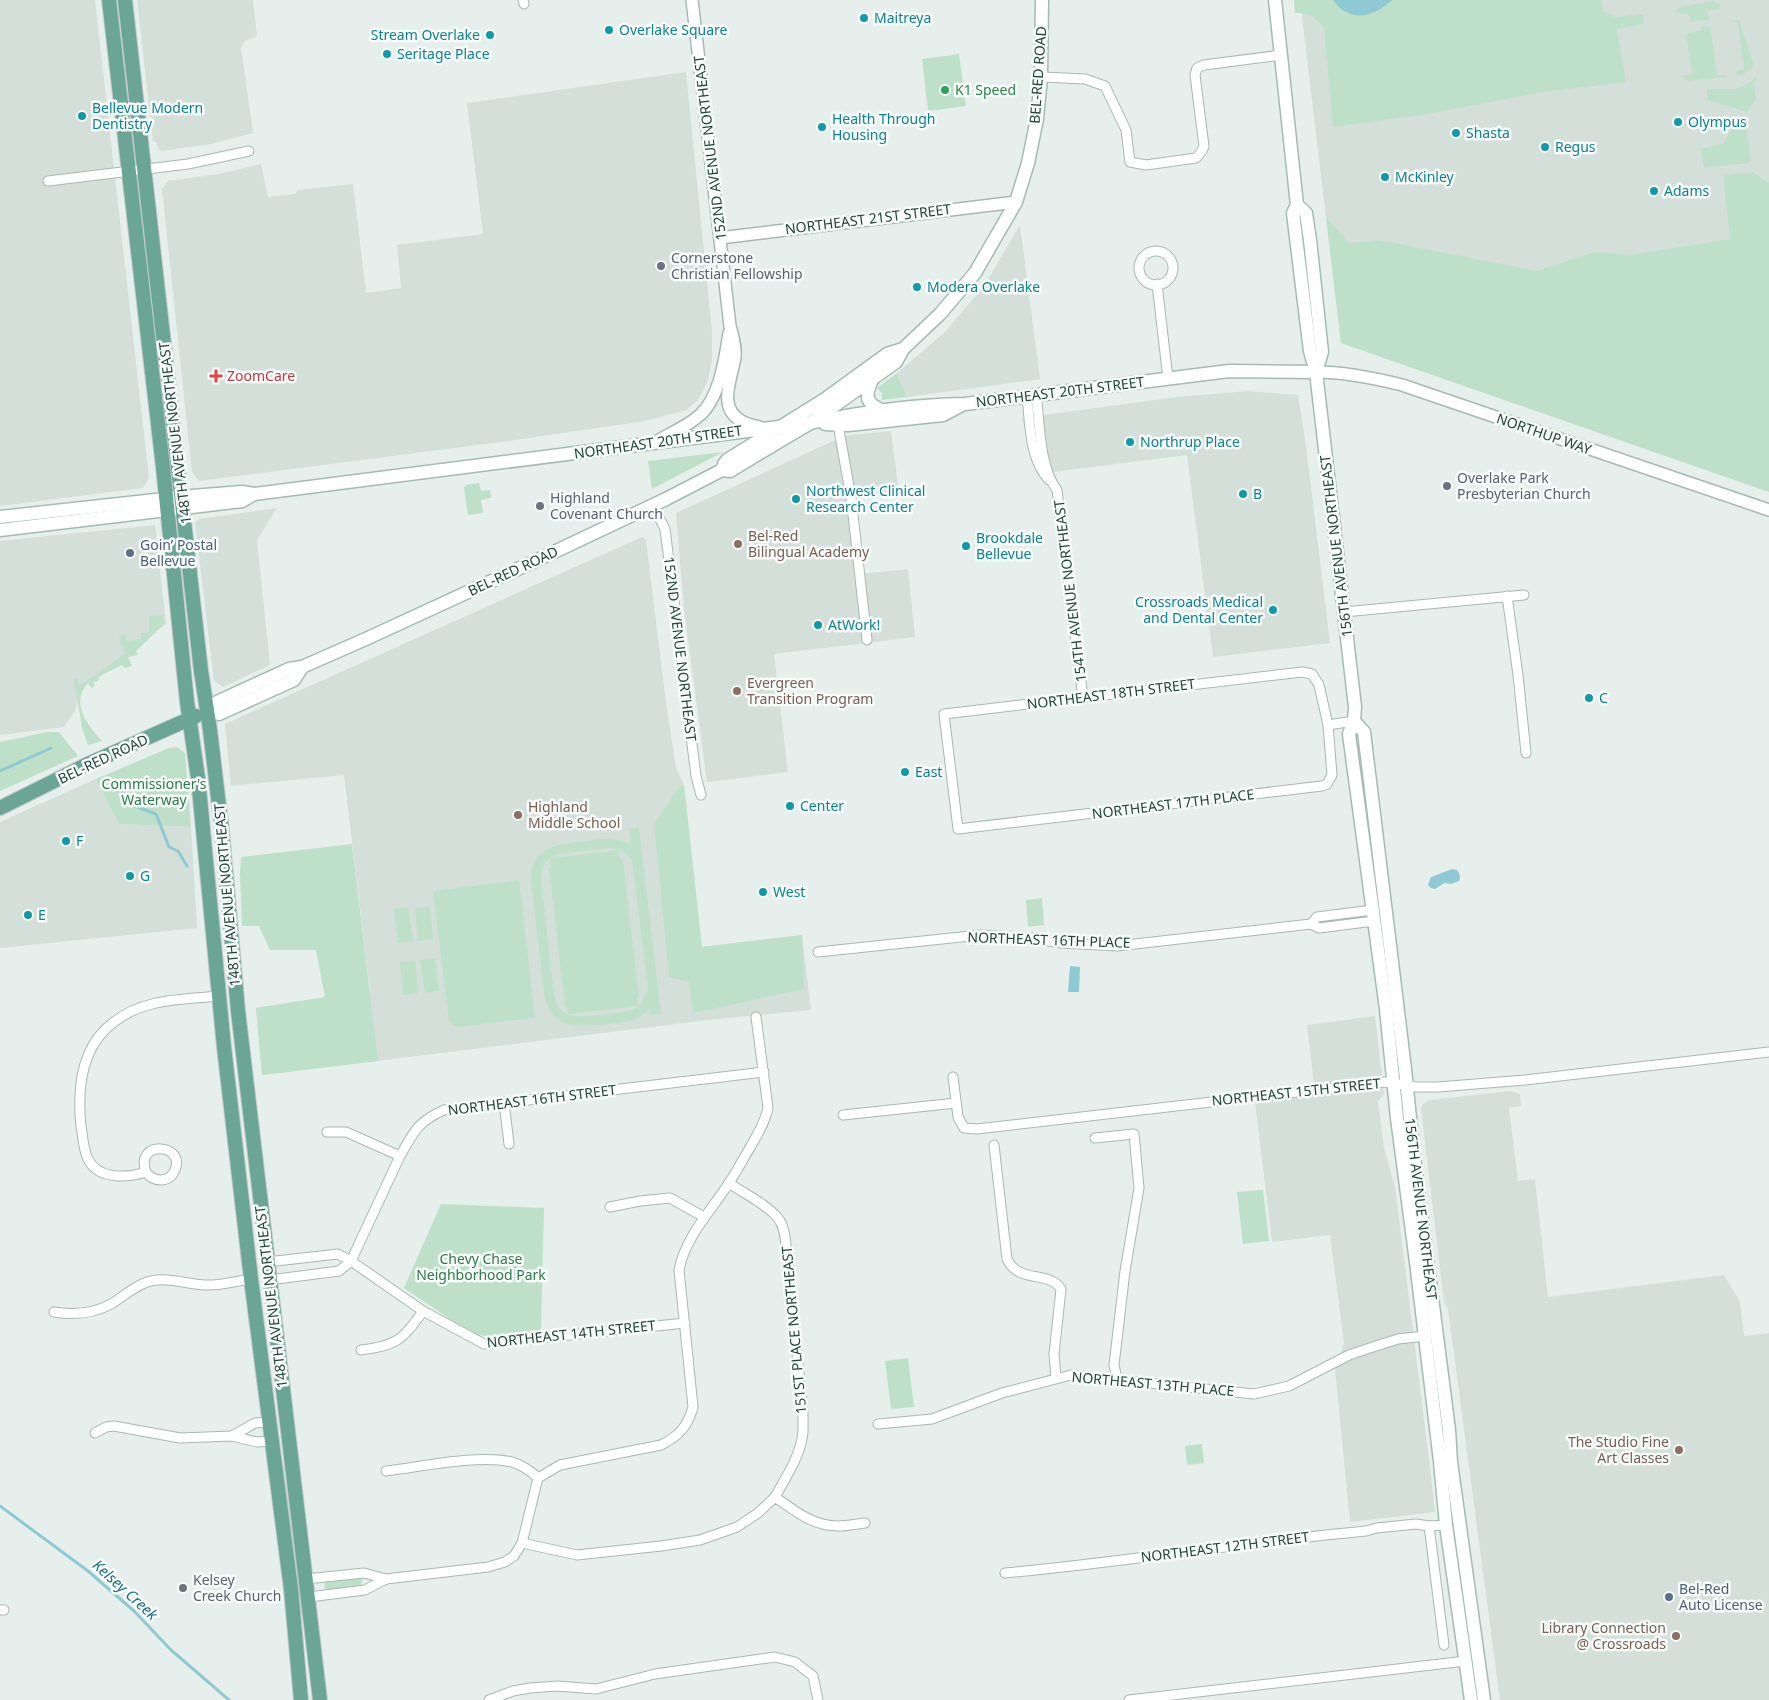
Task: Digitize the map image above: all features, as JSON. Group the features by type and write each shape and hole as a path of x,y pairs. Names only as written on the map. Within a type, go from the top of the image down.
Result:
{"main road":[{"name":"148TH AVENUE NORTHEAST","path":"109,0 167,505 189,719 198,778 219,996 268,1422 291,1590 301,1700"},
{"name":"148TH AVENUE NORTHEAST","path":"126,0 210,730 238,1011 320,1700"},
{"name":"BEL-RED ROAD","path":"0,808 88,764 207,711 217,702 289,670 302,667 653,506 722,470 730,471 810,423 896,362 903,349 940,314 976,273 1016,202 1038,119 1041,78 1042,0"},
{"name":"156TH AVENUE NORTHEAST","path":"1275,0 1297,205 1294,213 1310,351 1316,372 1355,707 1354,721 1349,734 1386,1009 1393,1083 1425,1336 1446,1525 1471,1700"},
{"name":"BEL-RED ROAD","path":"722,470 725,462 825,399 887,354 903,349"},
{"name":"NORTHEAST 20TH STREET","path":"0,530 183,503 242,492 254,494 654,443 810,423 851,414 883,410 928,405 964,404 1247,370 1316,372"},
{"path":"872,380 867,392 867,398 872,404 883,410"},
{"path":"810,423 848,425 943,415 964,404"},
{"name":"NORTHEAST 20TH STREET","path":"0,517 167,505"},
{"name":"156TH AVENUE NORTHEAST","path":"1354,721 1364,732 1407,1085 1414,1158 1449,1430 1451,1462 1484,1700"},
{"path":"218,977 225,977 230,980 238,1011"},
{"path":"1386,1009 1391,1016 1398,1068 1407,1085"},
{"path":"264,1381 270,1375 275,1380 286,1422"},
{"path":"291,1590 300,1618 306,1620 311,1613"}],"street":[{"name":"152ND AVENUE NORTHEAST","path":"692,0 730,326"},
{"path":"1041,78 1085,79 1105,86 1126,130 1130,162 1146,165 1196,158 1202,151 1204,146 1195,75 1197,68 1204,65 1282,55"},
{"path":"48,180 206,162 249,151"},
{"name":"NORTHEAST 21ST STREET","path":"720,238 1016,202"},
{"path":"1158,284 1168,379"},
{"path":"730,326 735,343 735,357 728,389 729,407 731,412 742,422 762,428"},
{"path":"654,443 694,420 712,400 720,379 730,326"},
{"name":"NORTHUP WAY","path":"1316,372 1351,374 1402,385 1769,510"},
{"name":"154TH AVENUE NORTHEAST","path":"1032,396 1037,462 1042,473 1057,490 1082,698"},
{"path":"838,424 851,497 867,640"},
{"name":"152ND AVENUE NORTHEAST","path":"653,506 665,529 696,776 701,795"},
{"path":"1344,612 1524,594"},
{"path":"1506,596 1518,675 1526,753"},
{"name":"NORTHEAST 18TH STREET","path":"958,829 944,714 1308,672 1316,679 1319,685 1328,725"},
{"path":"1328,725 1354,721"},
{"name":"NORTHEAST 17TH PLACE","path":"958,829 1322,786 1327,784 1332,775 1328,725"},
{"name":"NORTHEAST 16TH PLACE","path":"818,952 980,935 1117,946 1311,924 1317,917 1374,916"},
{"path":"146,1172 111,1176 100,1172 87,1158 84,1147 80,1091 83,1069 90,1050 100,1035 113,1022 136,1008 154,1003 219,996"},
{"path":"309,1597 365,1590 386,1579 488,1567 505,1562 514,1556 522,1543 538,1478 560,1465 661,1445 674,1439 688,1423 693,1407 693,1399 679,1270 684,1252 704,1217 729,1183 765,1122 768,1108 756,1017"},
{"name":"NORTHEAST 15TH STREET","path":"953,1078 958,1118 964,1128 977,1129 1369,1083 1385,1082 1430,1088 1525,1080 1769,1052"},
{"name":"NORTHEAST 16TH STREET","path":"351,1261 400,1156 414,1132 422,1122 444,1110 764,1072"},
{"path":"504,1102 509,1144"},
{"path":"843,1115 956,1103"},
{"path":"327,1132 346,1132 400,1156"},
{"path":"1095,1138 1134,1134 1139,1188 1125,1272 1114,1365 1117,1379"},
{"path":"994,1145 1007,1260 1010,1268 1016,1272 1052,1281 1058,1284 1061,1289 1054,1354 1056,1378"},
{"name":"151ST PLACE NORTHEAST","path":"729,1183 768,1209 779,1219 784,1231 803,1412 803,1433 790,1471 775,1497"},
{"path":"610,1208 640,1201 670,1198 704,1217"},
{"path":"267,1262 338,1254 351,1261 339,1271 269,1280"},
{"name":"NORTHEAST 14TH STREET","path":"351,1261 423,1311 484,1344 685,1323"},
{"path":"54,1312 70,1315 83,1314 109,1305 128,1292 148,1282 168,1280 206,1285 251,1279"},
{"path":"361,1350 381,1348 400,1340 423,1311"},
{"name":"NORTHEAST 13TH PLACE","path":"878,1424 932,1418 1002,1393 1070,1375 1254,1394 1289,1386 1349,1356 1370,1348 1398,1339 1425,1336"},
{"path":"232,1436 255,1423 268,1422"},
{"path":"95,1433 106,1427 114,1426 180,1438 232,1436 256,1442 271,1440"},
{"path":"386,1471 476,1460 496,1460 513,1463 532,1472 538,1478"},
{"path":"522,1543 577,1555 700,1540 737,1527 758,1513 775,1497 802,1516 818,1523 838,1526 865,1523"},
{"name":"NORTHEAST 12TH STREET","path":"1005,1573 1079,1566 1176,1552 1366,1531 1377,1528 1416,1524 1429,1526 1446,1525"},
{"path":"1429,1526 1444,1645"},
{"path":"306,1579 364,1573 386,1579"},
{"path":"489,1700 513,1691 530,1688 557,1686 596,1689 655,1674 775,1657 796,1662 813,1676 818,1700"},
{"path":"1129,1700 1466,1661"}],"shaded area":[{"path":"0,0 95,0 149,478 143,488 0,506"},
{"path":"137,0 253,0 257,36 245,41 241,48 253,133 211,144 159,150 156,142 153,142"},
{"path":"1300,0 1769,0 1769,492 1341,343"},
{"path":"686,72 712,331 712,359 708,380 698,400 686,410 645,421 508,441 199,481 192,472 162,189 168,181 218,174 261,164 268,197 295,194 298,190 353,184 366,293 401,288 397,245 483,234 467,103"},
{"path":"1020,225 1040,379 907,397 897,373 944,333 979,292"},
{"path":"1248,391 1298,395 1330,643 1213,657 1187,455 1037,474 1022,418 1177,397"},
{"path":"891,431 899,492 851,497 860,574 908,569 915,637 774,654 788,772 707,782 684,609 676,513 844,436"},
{"path":"277,508 257,540 270,665 223,687 214,681 195,523 199,519"},
{"path":"155,525 166,624 81,688 75,711 64,727 0,735 0,541"},
{"name":"Highland Middle School","path":"642,537 646,540 676,768 684,785 702,947 802,935 811,1010 708,1020 262,1075 256,1008 370,991 344,775 231,786 225,724"},
{"path":"96,779 119,824 191,827 197,928 0,948 0,822"},
{"path":"1375,1016 1384,1094 1378,1102 1384,1148 1395,1187 1435,1512 1350,1522 1335,1369 1344,1343 1330,1235 1272,1242 1255,1102 1315,1094 1307,1025"},
{"path":"1511,1091 1520,1094 1521,1106 1509,1108 1518,1181 1535,1179 1548,1297 1724,1275 1740,1302 1744,1336 1769,1333 1769,1700 1500,1700 1448,1309 1444,1302 1421,1108 1423,1104 1430,1100"}],"green space":[{"path":"1294,0 1601,0 1603,11 1615,17 1643,14 1644,24 1617,29 1626,82 1543,92 1422,115 1333,127 1324,29 1312,16 1305,13 1295,13"},
{"path":"1714,1 1719,3 1720,9 1707,11 1709,20 1690,22 1688,14 1677,13 1676,11 1680,7"},
{"path":"1739,20 1754,65 1745,73 1737,76 1736,71 1744,69 1738,22 1730,21"},
{"path":"1710,26 1717,75 1726,75 1727,77 1688,81 1681,76 1692,74 1686,34 1701,30 1701,27"},
{"name":"K1 Speed","path":"959,54 966,106 928,111 922,59"},
{"path":"1758,76 1753,83 1756,99 1747,112 1708,100 1707,89 1736,89"},
{"path":"1738,122 1746,123 1751,160 1749,163 1704,168 1701,149 1724,143"},
{"path":"1753,172 1769,183 1769,492 1341,343 1326,217 1349,243 1379,240 1537,271 1594,252 1630,255 1730,239 1723,175"},
{"path":"897,373 907,397 882,400 882,393 877,388"},
{"path":"723,452 652,489 648,461"},
{"path":"479,483 481,491 490,490 491,498 481,500 483,513 468,515 464,488 466,485"},
{"path":"163,615 164,624 136,651 138,655 128,657 132,666 125,668 122,665 100,676 98,681 93,683 95,686 91,688 88,683 83,690 80,698 83,713 86,721 102,741 88,745 82,728 74,679 77,678 79,686 126,653 121,645 119,635 126,634 127,641 141,639 141,633 149,632 149,616"},
{"path":"47,732 59,732 78,756 0,791 0,742"},
{"name":"Commissioner's Waterway","path":"177,747 185,753 191,827 119,824 96,779 169,748"},
{"path":"684,785 702,947 802,935 804,989 693,1013 689,982 669,977 654,824 677,789"},
{"path":"639,827 661,1014 650,1015 650,1009 638,1018 624,1022 586,1025 564,1023 552,1013 545,1000 531,881 535,860 548,849 575,842 609,839 620,840 631,845 629,829","holes":["610,848 622,851 632,860 648,989 641,1004 634,1009 599,1015 572,1016 560,1008 554,995 541,878 542,869 550,858 558,854"]},
{"path":"352,844 378,1061 262,1075 256,1008 325,997 316,950 270,950 259,926 242,926 241,857"},
{"path":"619,850 620,859 623,859 639,997 637,997 638,1006 568,1014 567,1006 565,1006 549,868 551,867 550,858"},
{"path":"519,880 535,1018 456,1027 449,1022 433,891"},
{"path":"1042,898 1044,925 1028,927 1026,900"},
{"path":"430,906 433,939 418,941 415,908"},
{"path":"408,907 413,941 398,943 394,909"},
{"path":"435,958 439,991 425,993 420,960"},
{"path":"415,960 418,993 403,995 400,962"},
{"path":"1263,1190 1269,1241 1243,1244 1237,1192"},
{"name":"Chevy Chase Neighborhood Park","path":"441,1204 544,1208 541,1331 514,1335 478,1335 469,1332 404,1288"},
{"path":"908,1358 914,1407 891,1409 885,1361"},
{"path":"270,1382 279,1446 284,1467 303,1615 301,1613"},
{"path":"1202,1444 1204,1463 1187,1465 1185,1446"},
{"path":"359,1578 362,1580 361,1586 325,1589 324,1584 328,1581"}],"water":[{"path":"1333,0 1392,0 1378,11 1370,14 1354,15 1340,8"},
{"path":"1452,869 1457,870 1459,873 1459,881 1451,884 1444,883 1435,889 1428,885 1431,877"},
{"path":"1070,966 1080,967 1079,992 1068,992"}],"waterway":[{"path":"0,771 51,748"},
{"path":"115,783 132,805 156,814 169,847 178,851 187,866"},
{"name":"Kelsey Creek","path":"0,1506 88,1571 134,1611 171,1650 229,1700"}],"place":[{"name":"Maitreya","path":"864,18"},
{"name":"Overlake Square","path":"609,30"},
{"name":"Stream Overlake","path":"490,35"},
{"name":"Seritage Place","path":"387,54"},
{"name":"K1 Speed","path":"945,90"},
{"name":"Bellevue Modern Dentistry","path":"82,116"},
{"name":"Olympus","path":"1678,122"},
{"name":"Health Through Housing","path":"822,127"},
{"name":"Shasta","path":"1456,133"},
{"name":"Regus","path":"1545,147"},
{"name":"McKinley","path":"1385,177"},
{"name":"Adams","path":"1654,191"},
{"name":"Cornerstone Christian Fellowship","path":"661,266"},
{"name":"Modera Overlake","path":"917,287"},
{"name":"ZoomCare","path":"216,376"},
{"name":"Northrup Place","path":"1130,442"},
{"name":"Overlake Park Presbyterian Church","path":"1447,486"},
{"name":"B","path":"1243,494"},
{"name":"Northwest Clinical Research Center","path":"796,499"},
{"name":"Highland Covenant Church","path":"540,506"},
{"name":"Bel-Red Bilingual Academy","path":"738,544"},
{"name":"Brookdale Bellevue","path":"966,546"},
{"name":"Goin’ Postal Bellevue","path":"130,553"},
{"name":"Crossroads Medical and Dental Center","path":"1273,610"},
{"name":"AtWork!","path":"818,625"},
{"name":"Evergreen Transition Program","path":"737,691"},
{"name":"C","path":"1589,698"},
{"name":"East","path":"905,772"},
{"name":"Center","path":"790,806"},
{"name":"Highland Middle School","path":"518,815"},
{"name":"F","path":"66,841"},
{"name":"G","path":"130,876"},
{"name":"West","path":"763,892"},
{"name":"E","path":"28,915"},
{"name":"The Studio Fine Art Classes","path":"1679,1450"},
{"name":"Kelsey Creek Church","path":"183,1588"},
{"name":"Bel-Red Auto License","path":"1669,1597"},
{"name":"Library Connection @ Crossroads","path":"1676,1636"}]}
